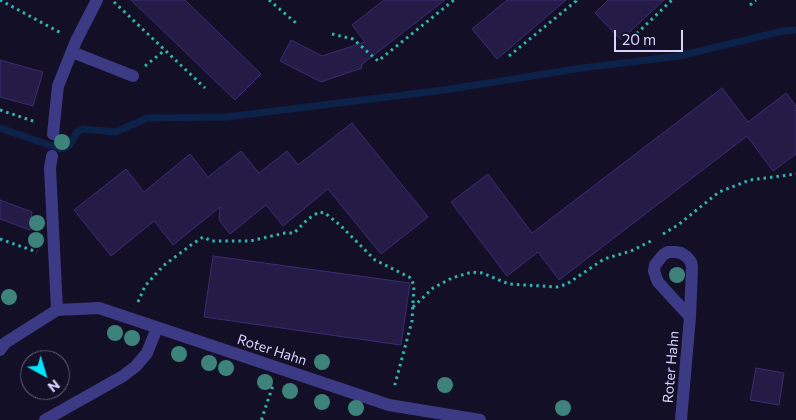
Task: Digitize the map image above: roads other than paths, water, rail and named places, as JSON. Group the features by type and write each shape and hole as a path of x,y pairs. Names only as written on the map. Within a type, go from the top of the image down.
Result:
{"street":[{"path":"53,131 58,86 96,0"},
{"path":"74,47 133,76"},
{"path":"52,156 50,168 57,310"},
{"name":"Roter Hahn","path":"681,420 690,318 692,267 691,262 681,253 668,252 655,265 656,277 658,282 690,318"},
{"name":"Roter Hahn","path":"0,350 5,343 57,310 100,308 389,405 480,420"},
{"path":"45,420 123,376 136,366 147,353 156,328"}],"waterway":[{"path":"0,128 61,149 69,146 77,132 83,129 116,132 147,118 226,117 444,90 582,68 679,56 783,31 796,30"}]}
